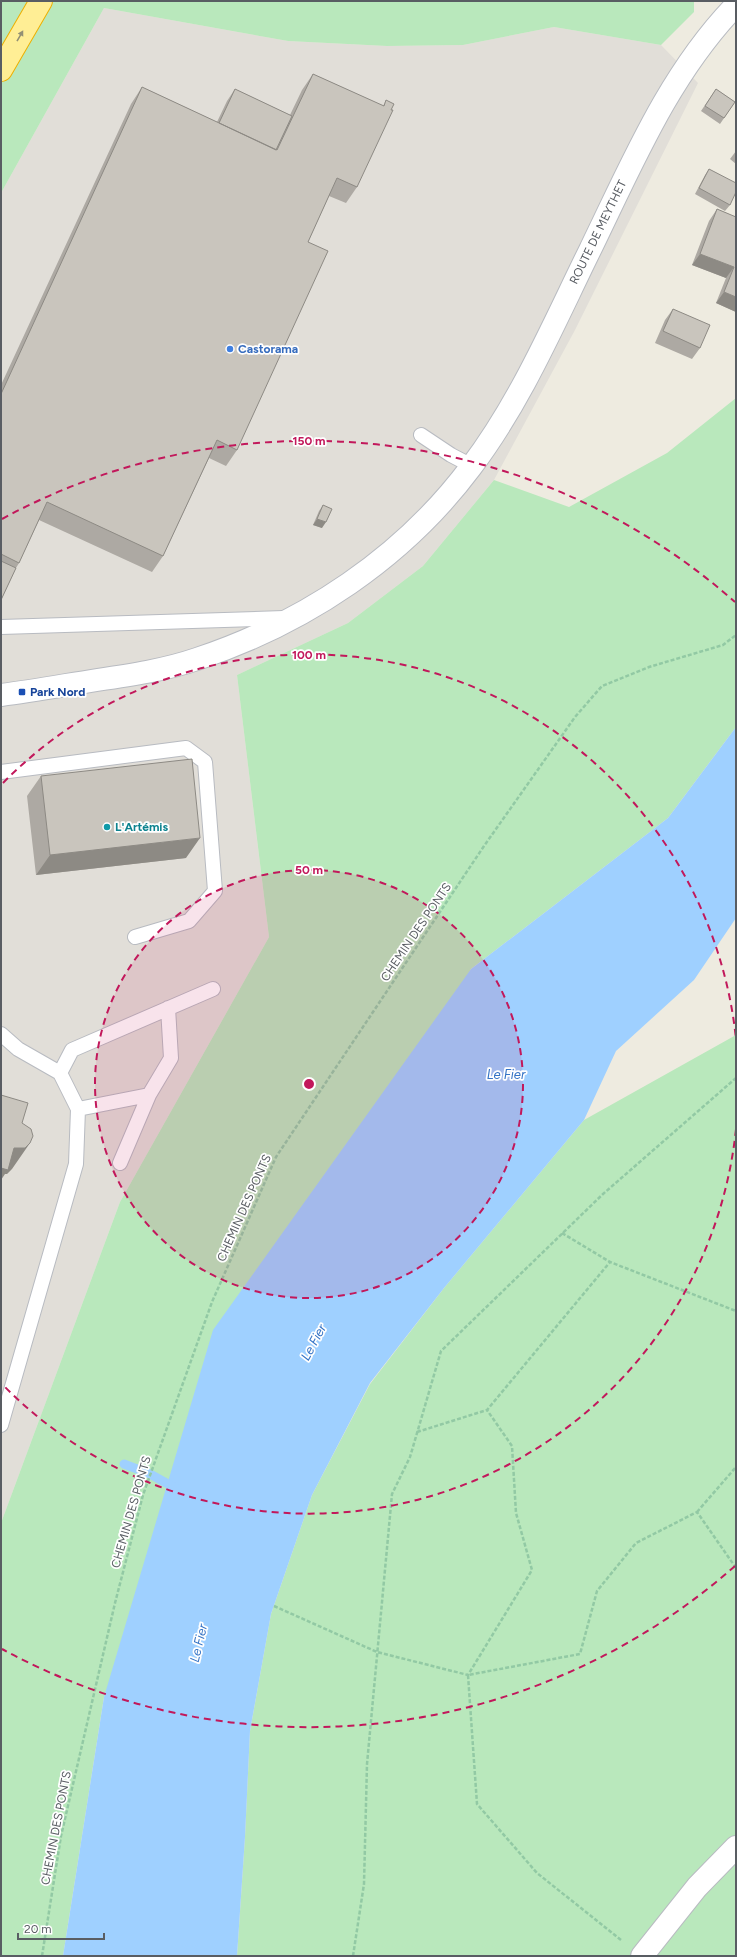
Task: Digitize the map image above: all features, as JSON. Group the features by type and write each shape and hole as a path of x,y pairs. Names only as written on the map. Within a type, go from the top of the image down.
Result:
{"highway":[{"path":"1,70 41,1"}],"street":[{"name":"ROUTE DE MEYTHET","path":"1,695 148,672 196,659 246,641 294,617 343,589 386,557 416,530 441,504 472,466 495,432 526,379 636,155 664,102 704,42 736,5"},
{"path":"642,1956 697,1887 736,1847"}],"lane":[{"path":"421,435 472,466"},
{"path":"1,627 294,617"},
{"path":"1,772 186,748 205,762 215,891 189,921 135,937"},
{"path":"60,1073 72,1050 213,989"},
{"path":"120,1164 149,1095 171,1058 168,1008"},
{"path":"1,1034 18,1049 60,1073 78,1109 76,1164 1,1425"},
{"path":"78,1109 149,1095"}],"path":[{"name":"CHEMIN DES PONTS","path":"42,1956 61,1836 115,1603 143,1495 212,1302 276,1157 484,846 576,717 602,686 649,667 723,645 736,635"},
{"path":"353,1956 364,1884 367,1764 376,1652 392,1494 410,1457 441,1351 603,1194 736,1078"},
{"path":"562,1233 610,1262 736,1311"},
{"path":"417,1432 487,1410 610,1262"},
{"path":"487,1410 512,1446 516,1513 532,1570 468,1675 477,1804 537,1873 642,1956"},
{"path":"274,1606 376,1652 468,1675 580,1654 597,1591 636,1543 697,1512 736,1467"},
{"path":"697,1512 736,1568"}],"shaded area":[{"name":"Park Nord","path":"104,8 288,41 387,46 463,45 554,27 661,45 698,83 575,330 494,480 423,566 348,623 237,675 269,937 120,1202 1,1523 1,193"}],"green space":[{"path":"1,1 694,1 694,12 661,45 554,27 463,45 387,46 288,41 104,8 1,193"},
{"path":"736,398 736,727 668,818 471,969 104,1697 63,1956 1,1956 1,1523 120,1202 269,937 237,675 348,623 423,566 494,480 569,507 667,453"},
{"path":"736,1035 736,1956 237,1956 250,1731 271,1614 312,1495 370,1384 444,1288 584,1120"}],"water":[{"name":"Le Fier","path":"736,727 736,918 694,980 616,1051 584,1120 444,1288 370,1383 312,1495 271,1614 250,1731 237,1956 63,1956 104,1697 213,1330 471,969 668,818"}],"building":[{"path":"313,74 384,106 386,100 394,104 391,110 393,110 357,187 337,178 308,242 328,251 237,450 217,440 163,556 47,502 19,563 1,554 1,394 142,87 277,150"},
{"path":"235,89 292,116 276,150 219,123"},
{"path":"716,89 735,102 724,118 705,106"},
{"path":"709,169 736,183 736,192 730,205 699,188"},
{"path":"717,209 736,217 736,297 724,292 734,267 700,254"},
{"path":"673,309 710,325 700,348 663,331"},
{"path":"323,505 332,509 326,522 317,519"},
{"path":"1,561 16,568 1,600"},
{"name":"L'Artémis","path":"192,759 200,838 50,855 41,776"},
{"path":"1,1095 28,1103 22,1123 31,1129 33,1136 30,1143 25,1148 14,1148 8,1170 1,1168"}],"waterway":[{"path":"124,1464 150,1474 177,1489"}],"place":[{"name":"Castorama","path":"230,349"},
{"name":"Park Nord","path":"22,692"},
{"name":"L'Artémis","path":"107,827"}]}
